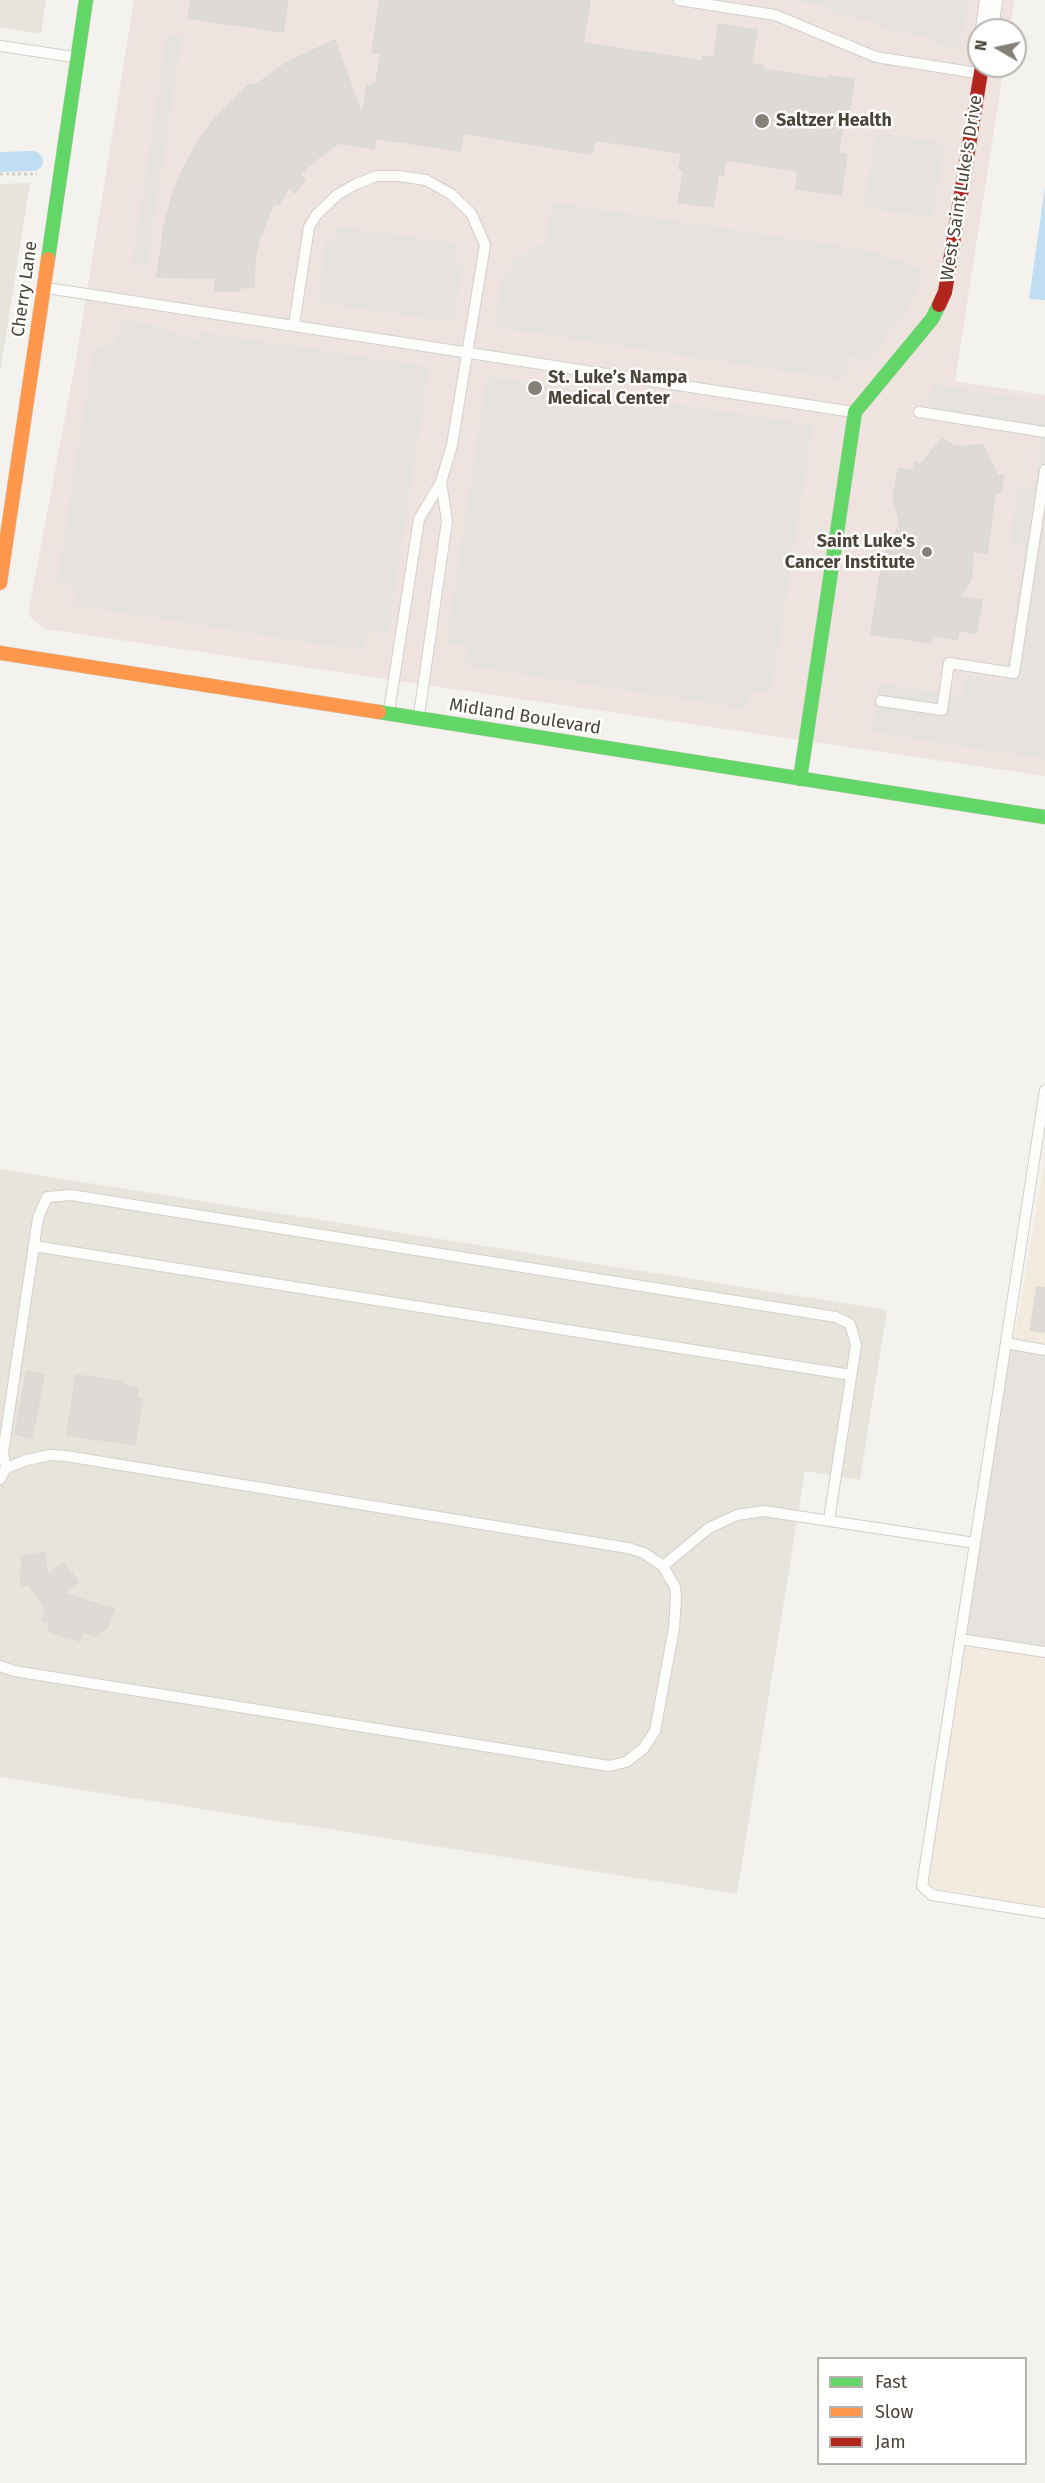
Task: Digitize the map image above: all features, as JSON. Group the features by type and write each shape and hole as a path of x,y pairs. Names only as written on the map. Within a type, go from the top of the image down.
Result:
{"main road":[{"name":"Cherry Lane","path":"0,583 86,0"},
{"name":"West Saint Luke's Drive","path":"855,412 932,320 945,292 980,78"},
{"path":"800,779 855,412"},
{"name":"Midland Boulevard","path":"0,653 1045,817"}],"street":[{"path":"989,18 992,0"}],"lane":[{"path":"679,0 775,15 876,57 967,68"},
{"path":"0,46 77,58"},
{"path":"294,326 309,227 317,214 337,195 377,176 399,176 426,180 451,194 471,213 484,245 468,352 452,445 441,482 419,519 389,714"},
{"path":"44,288 855,412"},
{"path":"919,412 1045,432"},
{"path":"881,701 942,710 949,663 1014,673 1045,471"},
{"path":"419,719 447,520 441,482"},
{"path":"1045,1094 922,1886 932,1895 1045,1913"},
{"path":"0,1479 6,1468 3,1453 38,1218 47,1197 71,1194 836,1317 850,1324 856,1345 829,1520"},
{"path":"34,1246 851,1375"},
{"path":"1006,1343 1045,1350"},
{"path":"0,1666 14,1671 609,1766 626,1762 643,1749 655,1731 674,1628 676,1599 675,1587 663,1566 645,1553 628,1548 66,1456 50,1455 6,1468"},
{"path":"663,1566 709,1528 737,1515 764,1511 975,1543"},
{"path":"960,1639 1045,1652"}],"path":[{"path":"0,174 60,173"}],"shaded area":[{"path":"0,0 46,0 41,34 0,27"},
{"name":"St. Luke’s Nampa Medical Center","path":"134,0 1014,0 1012,18 967,18 967,78 1002,78 955,381 1045,395 1045,776 45,629 28,615 77,353"},
{"path":"789,0 968,0 960,49 943,47 924,36 892,31 872,21 840,16 821,5"},
{"path":"167,34 182,36 147,266 132,264"},
{"path":"876,133 945,143 933,218 864,207"},
{"path":"30,183 0,373 0,184"},
{"path":"552,202 872,251 922,269 918,286 903,316 865,364 855,357 850,357 844,380 495,327 503,274 510,275 512,260 545,243"},
{"path":"336,226 458,244 456,262 463,263 453,322 317,302 326,241 334,242"},
{"path":"121,320 157,326 200,340 202,332 429,367 388,634 368,631 364,651 75,605 77,587 57,583 94,346 105,347 112,344 118,336"},
{"path":"487,376 813,425 771,693 750,691 747,709 464,665 467,647 446,643"},
{"path":"932,384 1045,402 1045,759 872,732 879,683 962,696 965,675 1005,681 1025,547 1010,544 1018,486 1034,488 1042,432 927,413"},
{"path":"1045,1157 1045,1907 922,1886"},
{"path":"0,1169 887,1310 860,1480 805,1471 737,1894 0,1777"},
{"path":"1006,1343 1045,1350 1045,1652 960,1639"}],"water":[{"path":"1045,187 1045,300 1029,299"}],"building":[{"path":"191,0 288,0 283,32 188,18"},
{"path":"380,0 590,0 583,43 702,61 703,56 714,58 719,24 757,30 751,64 763,65 762,69 829,79 830,76 854,79 849,115 845,114 838,153 847,154 841,195 796,189 798,171 725,160 723,176 718,175 713,207 678,202 684,170 679,169 682,153 595,140 592,154 463,133 460,151 375,138 374,149 339,143 300,175 305,180 295,193 289,188 278,205 274,203 259,240 255,258 254,287 239,288 239,291 215,291 215,278 157,277 164,227 172,196 184,167 200,138 219,114 251,83 254,86 286,63 335,40 362,116 367,86 376,83 381,53 372,52"},
{"name":"Saint Luke's Cancer Institute","path":"942,439 963,447 982,444 998,476 1003,475 1001,493 995,493 987,553 973,551 971,580 959,597 982,600 976,634 959,630 957,640 932,635 931,643 871,634 883,556 900,522 893,496 899,468 913,471 915,462 920,465"},
{"path":"1037,1287 1045,1288 1045,1332 1030,1330"},
{"path":"27,1371 44,1375 32,1438 15,1434"},
{"path":"76,1375 124,1382 124,1386 138,1388 137,1398 142,1399 135,1445 67,1435"},
{"path":"44,1552 47,1575 64,1563 78,1582 63,1593 114,1609 108,1627 96,1636 83,1632 80,1641 48,1631 51,1622 42,1620 46,1610 29,1584 22,1586 20,1572 22,1571 21,1557"}],"waterway":[{"path":"0,162 33,161"}],"traffic: fast":[{"path":"48,259 86,0"},
{"path":"800,779 855,412 932,319 939,305"},
{"path":"379,712 1045,817"}],"traffic: slow":[{"path":"0,583 48,259"},
{"path":"0,653 379,712"}],"traffic: jam":[{"path":"939,305 945,292 980,78"}],"place":[{"name":"Saltzer Health","path":"762,121"},
{"name":"St. Luke’s Nampa Medical Center","path":"535,388"},
{"name":"Saint Luke's Cancer Institute","path":"927,552"}]}
